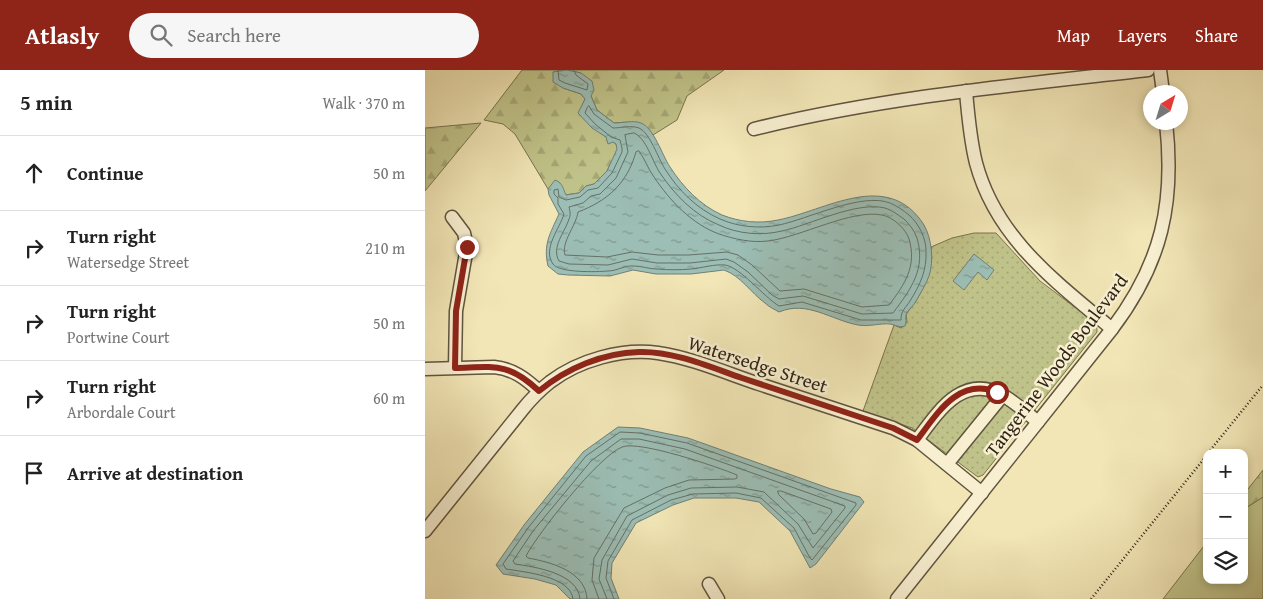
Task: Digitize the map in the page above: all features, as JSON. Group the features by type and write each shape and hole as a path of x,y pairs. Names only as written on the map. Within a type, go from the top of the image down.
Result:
{"street":[{"path":"754,129 855,106 965,91 1149,70"},
{"path":"1161,70 1162,85"},
{"path":"965,91 969,130 976,164 989,198 1006,228 1023,251 1039,267 1112,329"},
{"name":"Tangerine Woods Boulevard","path":"897,599 1112,329 1133,299 1157,248 1166,212 1169,169 1167,130"},
{"path":"452,216 464,233 467,247 456,311 455,368"},
{"name":"Watersedge Street","path":"425,531 539,391 564,372 599,358 621,353 659,353 697,363 893,428 917,440 982,493"},
{"path":"425,369 505,368 516,372 539,391"},
{"path":"917,440 947,404 959,394 981,388 1003,395 1038,422"},
{"path":"947,464 1003,395"},
{"path":"709,584 718,599"}],"path":[{"path":"1212,449 1263,385"},
{"path":"1091,599 1203,460"}],"green space":[{"path":"522,70 563,70 553,72 563,88 581,94 585,99 579,113 599,132 616,144 618,149 607,171 594,184 586,186 579,193 565,195 559,182 556,181 548,189 515,134 503,124 484,120"},
{"path":"567,70 724,70 687,96 677,120 653,135 641,124 631,122 614,123 597,110 581,73"},
{"path":"481,123 425,191 425,128"},
{"path":"974,233 996,233 1040,281 1092,320 1096,325 1097,332 983,475 978,477 912,428 863,411 894,325 901,328 907,322 906,314 917,299 925,283 930,266 931,247 952,238"},
{"path":"1263,470 1263,497 1248,506 1248,489"},
{"path":"1263,497 1263,599 1163,599 1203,547 1203,584 1248,584 1248,506"}],"water":[{"path":"567,70 581,73 592,81 594,90 591,96 597,110 614,123 635,122 646,126 681,182 699,201 722,215 750,222 764,222 778,220 855,198 874,196 893,199 909,208 927,231 932,257 928,279 906,316 905,326 899,327 890,324 858,325 819,312 799,308 779,312 768,306 736,276 724,270 691,274 656,274 633,270 610,276 558,274 548,266 546,251 548,239 559,214 549,195 548,189 555,180 561,184 566,195 579,193 586,186 594,184 607,171 617,149 616,144 613,142 608,144 606,137 592,128 578,113 585,99 581,94 563,88 553,82 553,72"},
{"path":"974,254 994,270 987,280 978,272 964,290 953,281"},
{"path":"618,427 640,428 688,438 831,489 860,497 864,502 816,564 810,568 790,531 759,502 736,498 694,498 673,505 636,523 612,563 611,578 619,599 570,599 556,585 535,579 503,574 496,565 524,525 583,452"}],"route":[{"path":"467,247 456,311 455,368 505,368 516,372 539,391 564,372 599,358 621,353 659,353 697,363 893,428 917,440 939,411 953,397 966,391 981,388 997,392"}]}
